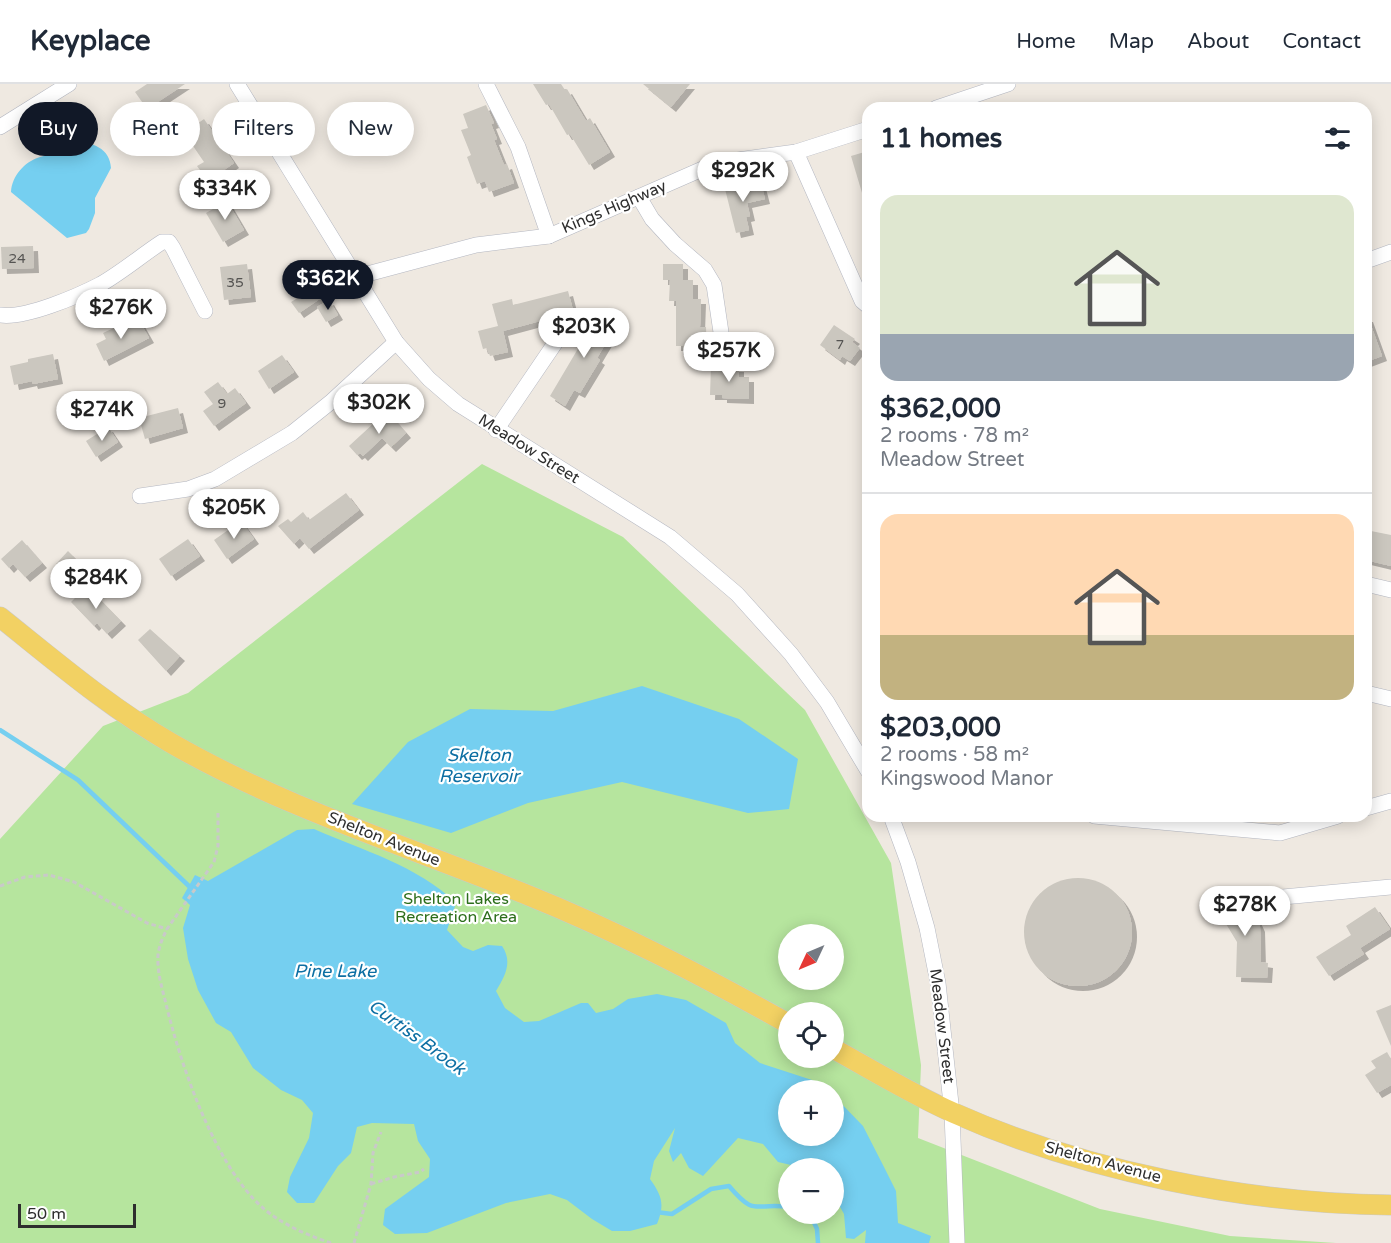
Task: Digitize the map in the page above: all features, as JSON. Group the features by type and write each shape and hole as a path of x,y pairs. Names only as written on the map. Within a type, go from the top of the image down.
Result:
{"main road":[{"name":"Shelton Avenue","path":"0,617 124,713 200,759 309,809 612,931 778,1018"},
{"name":"Shelton Avenue","path":"844,1054 952,1113 1041,1146 1128,1170 1186,1183 1248,1193 1315,1201 1391,1205"}],"street":[{"path":"0,127 69,84"},
{"name":"Meadow Street","path":"237,84 396,342 436,385 458,404 496,430 560,467 670,537 737,594 790,654 821,694 862,761"},
{"path":"486,84 518,147 549,236"},
{"path":"947,102 969,90 1008,84"},
{"name":"Kings Highway","path":"356,277 476,245 549,236 716,163 796,152 862,131"},
{"path":"796,152 862,302"},
{"path":"639,196 652,219 675,244 705,270 714,285 722,339"},
{"path":"0,315 9,316 32,312 102,284 162,242 169,242 205,311"},
{"path":"1372,259 1391,252"},
{"path":"496,430 564,330"},
{"path":"140,496 188,489 216,479 292,433 332,401 396,342"},
{"path":"1372,585 1391,590"},
{"path":"1372,694 1390,696"},
{"path":"1372,806 1391,801"},
{"name":"Meadow Street","path":"893,822 908,862 927,928 936,972 952,1113 957,1243"},
{"path":"1160,822 1280,833 1318,822"},
{"path":"1283,897 1391,887"}],"path":[{"path":"218,813 218,846 209,871 167,929 158,954 159,973 168,1014 194,1093 217,1146 240,1182 262,1208 287,1226 332,1243"},
{"path":"0,886 25,877 49,875 75,882 147,923 167,929"},
{"path":"354,1243 371,1184 373,1153 381,1132"},
{"path":"371,1184 424,1169"}],"green space":[{"name":"Shelton Lakes Recreation Area","path":"482,464 623,537 805,710 862,811 862,822 868,822 891,863 921,1065 918,1138 1100,1209 1230,1236 1336,1243 0,1243 0,839 103,726 188,693"}],"water":[{"path":"98,147 107,155 111,168 95,198 95,213 86,233 67,238 11,192 16,175 34,159 42,156 98,156"},
{"name":"Skelton Reservoir","path":"642,686 739,719 798,759 789,809 748,813 622,782 528,803 451,833 352,804 408,742 470,709 553,711"},
{"name":"Pine Lake","path":"314,829 370,852 407,869 441,890 456,903 447,930 463,947 473,951 488,945 502,946 507,963 505,974 496,991 505,1008 524,1022 539,1021 581,1003 588,1003 596,1013 613,1009 628,999 657,994 686,1000 726,1023 735,1043 760,1063 812,1080 778,1080 778,1146 844,1146 844,1106 863,1126 896,1191 898,1223 931,1236 929,1243 865,1243 866,1230 854,1239 846,1238 844,1158 778,1158 778,1162 763,1144 738,1138 703,1176 689,1168 681,1153 673,1162 669,1151 675,1128 654,1161 650,1179 661,1200 661,1211 657,1224 630,1231 612,1231 567,1200 550,1194 506,1203 427,1233 395,1234 383,1225 385,1209 429,1177 430,1159 418,1141 414,1124 372,1123 357,1127 351,1153 338,1166 314,1203 297,1203 287,1192 290,1177 309,1138 313,1113 302,1100 281,1090 253,1068 231,1032 216,1023 198,990 188,959 183,928 190,905 182,898 195,875 208,881 297,830"}],"building":[{"path":"147,84 185,84 158,102 142,102 135,92"},
{"path":"533,84 561,84 565,90 567,89 586,121 590,118 610,152 589,165 570,134 567,135 549,104 546,105"},
{"path":"643,84 690,84 671,107"},
{"path":"486,105 494,123 491,124 497,139 494,140 514,183 489,192 485,181 477,184 467,157 471,155 461,130 468,128 463,114"},
{"path":"204,119 212,131 212,156 229,156 234,163 208,181 197,166 204,162 200,156 200,122"},
{"path":"862,153 862,193 851,156"},
{"path":"760,180 765,199 747,203 750,216 746,217 749,230 736,233 725,189"},
{"path":"227,201 244,230 223,242 206,213"},
{"path":"33,246 34,268 2,269 1,247"},
{"path":"247,264 251,297 224,300 220,267"},
{"path":"663,264 683,264 683,280 693,280 693,299 701,299 700,327 706,327 707,355 683,355 683,346 676,346 676,301 669,301 670,280 663,280"},
{"path":"311,282 321,298 299,313 291,302 296,299 293,294"},
{"path":"568,291 574,314 503,331 508,352 490,356 487,348 483,349 478,331 498,326 492,304 512,299 513,305"},
{"path":"329,300 338,315 326,322 317,307"},
{"path":"595,313 616,326 597,358 600,360 580,393 574,390 565,406 550,396 579,347 575,345"},
{"path":"140,322 149,338 104,361 96,344 106,339 103,333 118,326 121,332"},
{"path":"834,325 855,339 852,342 860,348 850,361 842,356 840,360 820,345"},
{"path":"1372,328 1382,356 1372,360"},
{"path":"53,354 58,379 14,385 10,366 28,362 28,359"},
{"path":"282,355 294,372 269,389 258,371"},
{"path":"711,366 739,367 739,377 749,377 749,399 710,395"},
{"path":"218,382 227,394 235,388 246,403 214,426 203,411 213,404 204,392"},
{"path":"178,408 183,428 145,439 139,418"},
{"path":"387,411 406,433 391,447 382,438 363,456 360,453 357,455 349,446"},
{"path":"108,427 118,442 96,457 86,441"},
{"path":"346,493 359,510 309,549 300,538 294,544 278,526 288,519 291,522 303,512 309,520"},
{"path":"241,521 254,539 227,559 214,540"},
{"path":"1372,531 1391,535 1391,566 1372,561"},
{"path":"188,539 200,556 171,576 159,559"},
{"path":"22,540 42,563 25,577 13,564 9,568 1,559"},
{"path":"68,551 79,562 68,574 56,564"},
{"path":"87,586 121,621 107,634 97,623 94,626 71,602"},
{"path":"150,629 180,656 166,671 138,640"},
{"path":"1078,878 1099,882 1116,894 1128,911 1132,932 1128,953 1116,970 1099,982 1078,986 1057,982 1040,970 1028,953 1024,932 1028,911 1040,894 1057,882"},
{"path":"1244,892 1260,927 1261,962 1268,963 1267,978 1236,977 1237,942 1217,909"},
{"path":"1375,907 1390,929 1360,948 1364,954 1329,976 1316,957 1351,935 1346,926"},
{"path":"1391,1005 1391,1046 1376,1011"},
{"path":"1387,1052 1391,1059 1391,1085 1377,1093 1365,1075 1376,1068 1371,1061"}],"waterway":[{"name":"Curtiss Brook","path":"0,730 78,780 192,889"},
{"name":"Curtiss Brook","path":"656,1212 672,1214 711,1189 729,1186 751,1205 778,1206"},
{"name":"Curtiss Brook","path":"815,1224 818,1243"}]}
